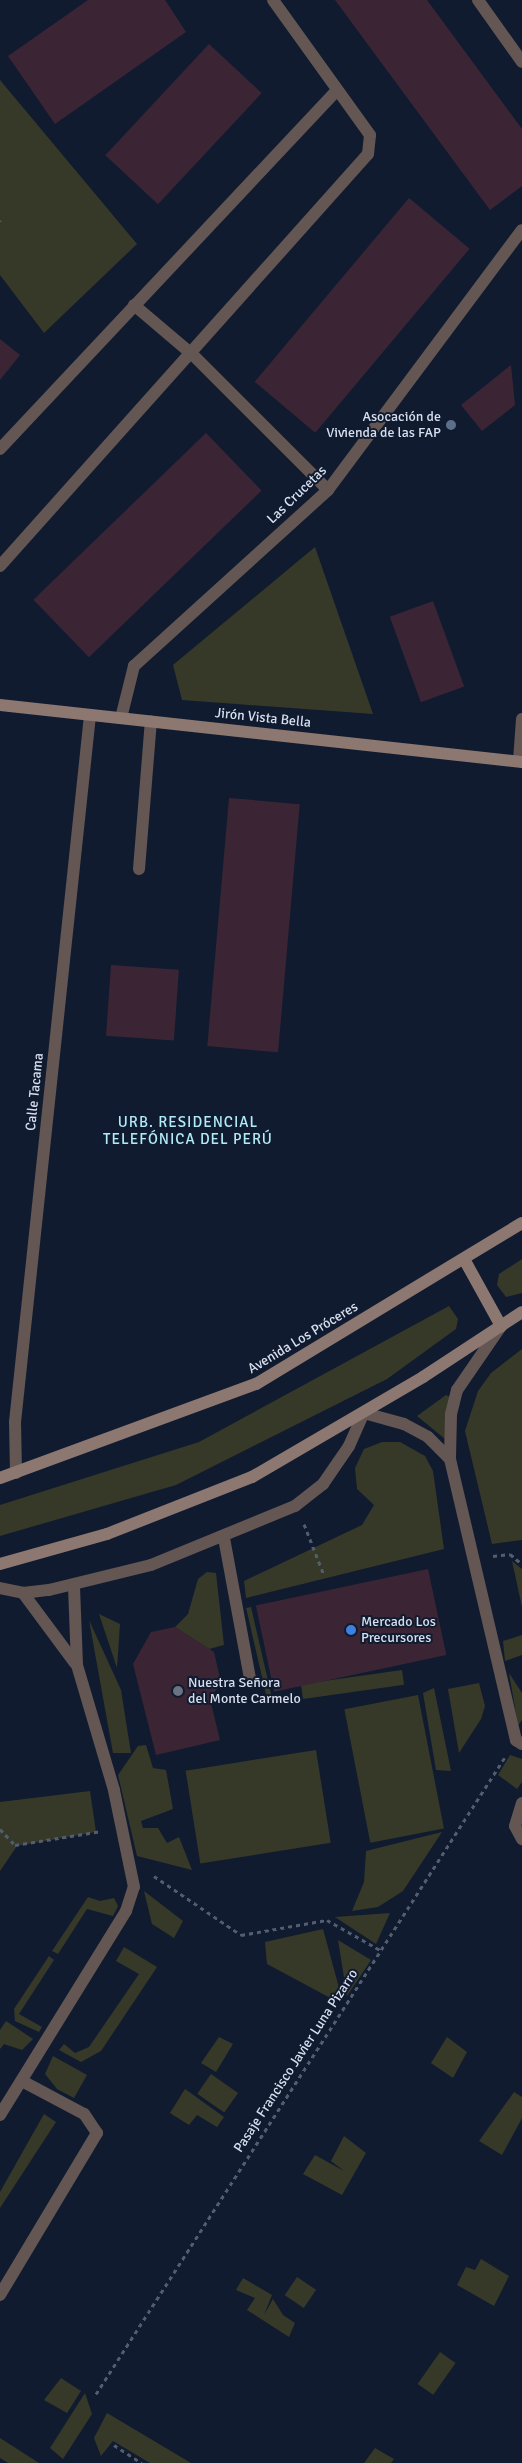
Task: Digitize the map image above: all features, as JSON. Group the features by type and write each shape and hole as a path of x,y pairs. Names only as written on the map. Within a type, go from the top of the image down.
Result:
{"main road":[{"name":"Jirón Vista Bella","path":"0,705 521,761"},
{"name":"Avenida Los Próceres","path":"0,1478 256,1384 522,1223"},
{"path":"464,1259 500,1326"},
{"path":"0,1564 107,1534 193,1503 300,1452 522,1312"}],"street":[{"path":"0,566 193,355 368,154 370,135 336,91 273,0"},
{"path":"478,0 522,62"},
{"path":"0,449 336,91"},
{"name":"Las Crucetas","path":"121,718 134,666 328,490 522,230"},
{"path":"134,305 193,355 328,490"},
{"name":"Calle Tacama","path":"16,1473 15,1422 90,715"},
{"path":"521,761 522,718"},
{"path":"139,869 151,721"},
{"path":"500,1326 456,1390 451,1414 450,1459 519,1742"},
{"path":"0,1588 23,1593 74,1586 224,1538 295,1506 322,1484 349,1446 364,1413 412,1429 450,1459"},
{"path":"224,1538 251,1683"},
{"path":"0,2115 126,1911 134,1887 133,1871 77,1665 74,1586"},
{"path":"23,1593 77,1665"},
{"path":"522,1803 515,1826 522,1839"},
{"path":"0,2295 97,2133 84,2114 22,2081"}],"path":[{"path":"312,1540 324,1575"},
{"path":"475,1558 510,1554 522,1564"},
{"name":"Pasaje Francisco Javier Luna Pizarro","path":"96,2394 380,1950 519,1742"},
{"path":"0,1829 15,1845 102,1831 104,1840"},
{"path":"133,1871 158,1877 241,1935 327,1920 380,1950"},
{"path":"114,2445 142,2463"}],"green space":[{"path":"0,80 137,244 44,333 0,275"},
{"path":"315,547 373,714 182,700 173,665"},
{"path":"522,1259 522,1293 506,1297 497,1285 499,1274"},
{"path":"449,1306 458,1319 456,1329 387,1379 176,1485 0,1536 0,1505 199,1442"},
{"path":"522,1349 522,1540 492,1544 465,1431 478,1391 491,1373"},
{"path":"446,1395 450,1397 445,1439 417,1416"},
{"path":"382,1442 400,1442 425,1456 433,1471 444,1549 246,1598 244,1581 362,1525 374,1505 357,1489 355,1468 364,1449"},
{"path":"512,1561 522,1569 522,1607"},
{"path":"207,1572 216,1573 224,1645 209,1649 175,1627 188,1614 198,1579"},
{"path":"251,1607 272,1700 267,1701 246,1608"},
{"path":"99,1614 120,1624 117,1668"},
{"path":"89,1620 121,1690 131,1753 113,1753"},
{"path":"522,1635 522,1655 505,1661 503,1641"},
{"path":"402,1670 404,1685 303,1699 301,1684"},
{"path":"509,1673 522,1693 522,1720 518,1725"},
{"path":"479,1683 485,1706 481,1719 459,1753 448,1689"},
{"path":"434,1688 451,1771 436,1770 423,1693"},
{"path":"418,1695 444,1829 370,1843 344,1709"},
{"path":"146,1745 153,1768 166,1770 173,1809 141,1821 143,1828 158,1828 167,1843 179,1837 192,1870 137,1856 118,1775 138,1746"},
{"path":"316,1750 331,1843 200,1863 186,1771"},
{"path":"510,1755 522,1759 522,1782 517,1789 498,1775"},
{"path":"90,1791 96,1832 17,1846 0,1871 0,1802"},
{"path":"442,1832 403,1891 378,1907 352,1911 364,1882 366,1851"},
{"path":"144,1891 183,1921 174,1938 152,1924"},
{"path":"88,1897 100,1901 114,1898 118,1906 113,1916 87,1909 58,1954 52,1951"},
{"path":"390,1913 376,1944 335,1917"},
{"path":"323,1929 341,1995 336,2001 267,1964 265,1942"},
{"path":"338,1940 371,1960 347,1996"},
{"path":"124,1947 157,1967 101,2051 81,2062 59,2050 64,2044 75,2053 89,2047 139,1974 116,1961"},
{"path":"49,1956 54,1960 19,2014 42,2027 39,2032 15,2021 14,2009"},
{"path":"6,2021 33,2039 22,2050 4,2044 0,2049 0,2030"},
{"path":"219,2037 233,2044 216,2072 201,2063"},
{"path":"447,2037 467,2052 453,2078 431,2063"},
{"path":"53,2056 87,2075 74,2098 57,2089 45,2074"},
{"path":"211,2074 238,2093 224,2113 197,2094"},
{"path":"185,2089 224,2117 217,2127 197,2115 189,2125 170,2113"},
{"path":"514,2092 522,2097 522,2118 502,2155 479,2141"},
{"path":"44,2114 56,2122 0,2208 0,2192"},
{"path":"344,2136 366,2153 342,2195 303,2174 315,2155 344,2171 331,2161"},
{"path":"481,2259 509,2276 494,2306 457,2285 466,2267 475,2270"},
{"path":"297,2277 316,2290 304,2308 285,2295"},
{"path":"243,2278 272,2295 264,2315 273,2299 283,2315 295,2323 289,2337 247,2310 255,2298 236,2290"},
{"path":"440,2352 456,2363 433,2395 418,2384"},
{"path":"61,2378 81,2391 67,2413 44,2400"},
{"path":"85,2393 92,2414 63,2459 50,2448"},
{"path":"107,2413 191,2463 150,2463 113,2441 101,2456 94,2438"},
{"path":"0,2438 39,2463 8,2463 0,2458"},
{"path":"375,2448 394,2459 391,2463 364,2463"}],"building":[{"path":"88,0 165,0 186,32 55,124 8,56"},
{"path":"335,0 427,0 522,129 522,186 490,210"},
{"path":"209,44 262,93 158,204 105,155"},
{"path":"409,198 470,249 315,433 255,382"},
{"path":"0,339 20,355 0,380"},
{"path":"511,365 515,405 482,431 461,405"},
{"path":"206,433 262,491 89,657 33,600"},
{"path":"433,601 464,687 421,702 390,617"},
{"path":"229,798 300,804 278,1052 207,1046"},
{"path":"111,965 179,970 174,1041 106,1036"},
{"name":"Mercado Los Precursores","path":"428,1569 446,1655 274,1692 256,1606"},
{"name":"Nuestra Señora del Monte Carmelo","path":"175,1627 214,1652 221,1683 210,1699 220,1740 156,1755 133,1664 151,1632"}],"place":[{"name":"Asocación de Vivienda de las FAP","path":"451,425"},
{"name":"Mercado Los Precursores","path":"351,1630"},
{"name":"Nuestra Señora del Monte Carmelo","path":"178,1691"}],"district":[{"name":"URB. RESIDENCIAL TELEFÓNICA DEL PERÚ","path":"188,1130"}]}
